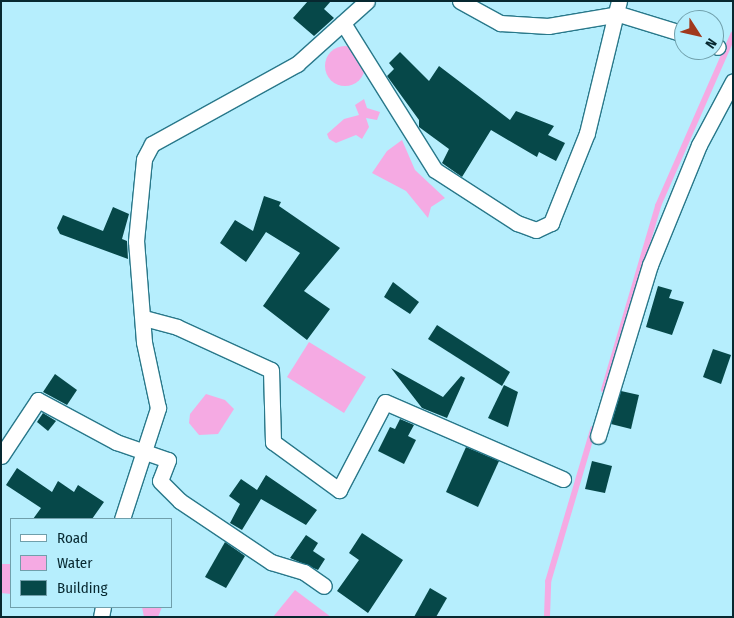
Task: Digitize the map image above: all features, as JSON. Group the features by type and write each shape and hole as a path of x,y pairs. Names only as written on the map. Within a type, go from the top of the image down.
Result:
{"street":[{"path":"122,518 142,452 158,408 144,342 144,318 136,241 144,158 152,144 297,64 367,1"},
{"path":"460,1 500,23 548,26 619,8 674,30"},
{"path":"343,24 435,170 517,223 536,230 551,223 575,164 619,8"},
{"path":"598,436 650,265 699,144 733,81"},
{"path":"144,318 177,327 271,370 273,442 339,490 385,402 563,479"},
{"path":"1,456 38,400 142,452 168,460 160,481 180,501 271,562 304,572 324,586"}],"water":[{"path":"345,46 359,52 365,66 359,80 345,86 331,80 325,66 331,52"},
{"path":"364,99 367,108 380,112 377,120 366,118 369,127 362,139 356,135 336,143 329,139 327,134 344,119 359,115 355,105"},
{"path":"402,140 415,170 445,198 431,207 428,218 406,191 372,173 387,151"},
{"path":"309,342 366,377 344,413 287,377"},
{"path":"206,394 225,400 234,409 218,434 199,435 189,423 190,414"},
{"path":"1,564 10,564 10,594 1,593"},
{"path":"295,590 331,617 273,617"},
{"path":"142,608 162,608 158,617 144,617"}],"building":[{"path":"308,1 331,1 324,9 334,18 314,36 293,18"},
{"path":"400,52 429,81 439,66 510,120 516,111 554,126 548,135 565,143 556,161 539,152 537,157 491,130 462,177 442,163 449,149 419,127 419,120 387,76 394,69 389,63"},
{"path":"264,196 281,202 279,206 340,248 304,291 330,309 307,340 263,306 300,253 266,232 246,262 220,243 235,220 253,231"},
{"path":"113,207 129,214 122,239 127,241 128,259 60,234 57,228 63,215 103,231"},
{"path":"393,282 419,302 410,314 384,297"},
{"path":"658,286 672,290 669,298 684,302 672,335 646,327"},
{"path":"437,325 510,372 502,386 428,339"},
{"path":"713,349 731,355 721,384 703,377"},
{"path":"391,368 443,397 461,376 465,378 447,418 422,408"},
{"path":"55,374 77,390 67,405 43,392"},
{"path":"504,385 518,392 508,427 488,418"},
{"path":"621,391 639,395 631,429 611,424"},
{"path":"43,413 56,421 48,431 37,422"},
{"path":"400,419 414,425 408,436 416,440 404,464 378,451 390,427 395,429"},
{"path":"466,447 499,461 478,507 446,492"},
{"path":"592,461 612,466 605,493 585,489"},
{"path":"17,468 52,492 58,481 74,492 78,485 104,502 93,518 34,518 41,508 6,485"},
{"path":"266,475 317,510 306,525 261,499 242,530 230,523 240,504 229,496 241,479 257,490"},
{"path":"362,533 403,560 368,613 337,591 359,560 349,553"},
{"path":"306,535 318,543 313,551 325,559 318,570 290,558"},
{"path":"225,542 245,556 226,588 205,577"},
{"path":"430,588 447,598 436,617 414,617"}],"waterway":[{"path":"604,390 658,206 733,35"},
{"path":"547,617 548,582 593,430"}]}
